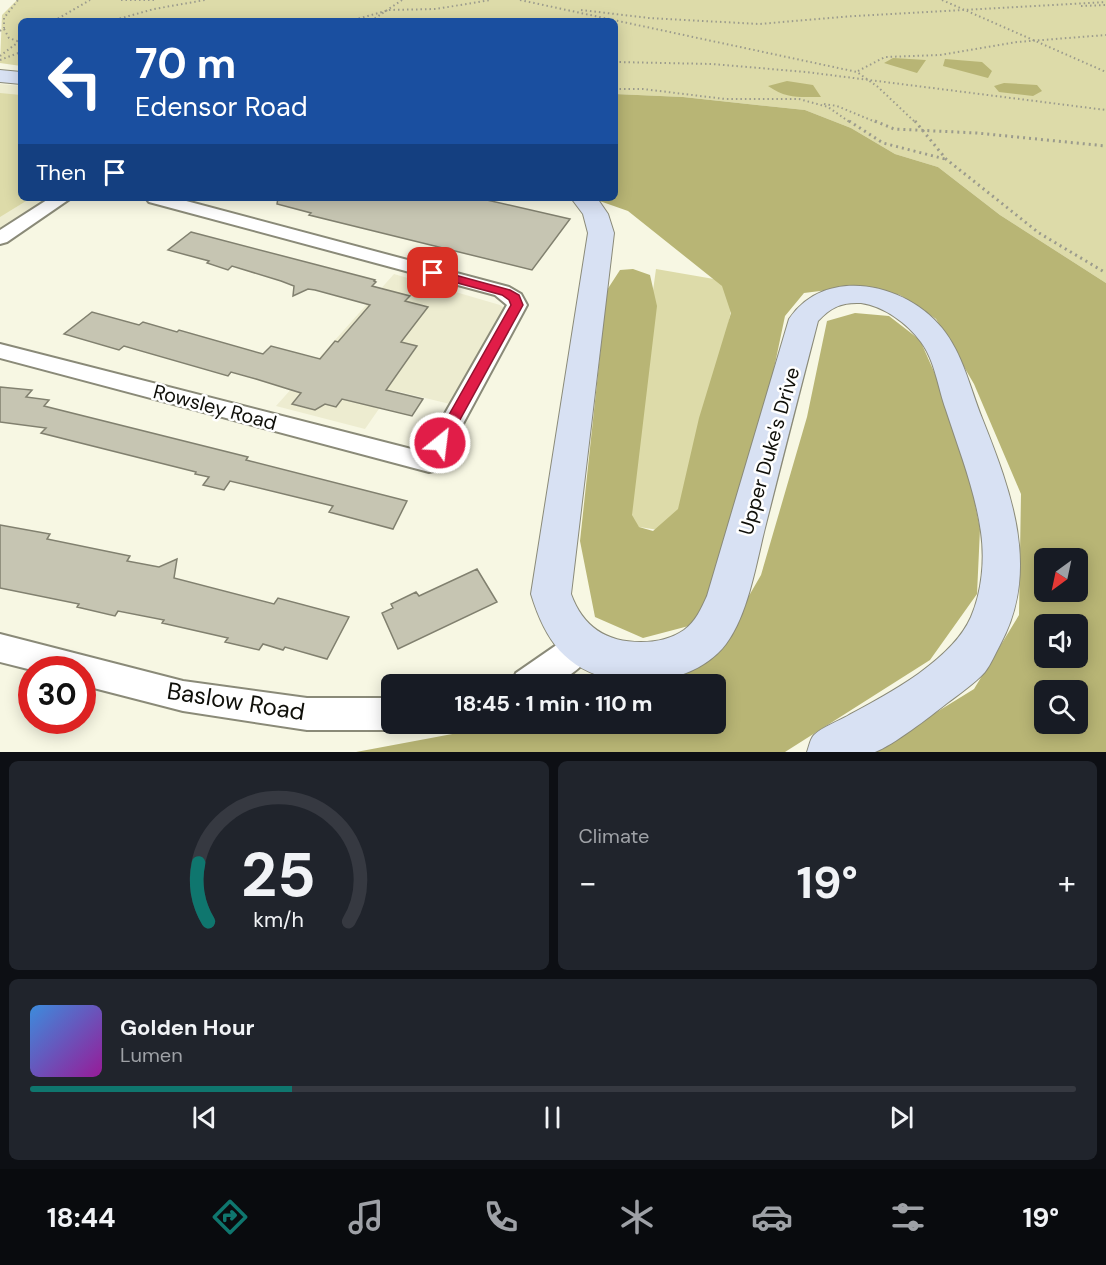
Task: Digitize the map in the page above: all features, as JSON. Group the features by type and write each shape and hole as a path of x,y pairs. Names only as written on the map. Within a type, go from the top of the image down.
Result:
{"main road":[{"path":"0,76 18,78"},
{"name":"Upper Duke's Drive","path":"586,201 594,208 599,219 601,233 551,594 560,620 582,645 605,656 627,662 656,663 687,651 711,631 727,596 804,319 812,307 825,298 840,294 861,294 882,299 918,320 932,335 945,361 981,460 1002,532 1003,573 992,618 971,657 927,694 830,752"}],"street":[{"path":"0,238 57,201"},
{"name":"Rowsley Road","path":"0,351 429,463 517,305 514,298 502,291 166,201"},
{"path":"542,674 582,645"},
{"name":"Baslow Road","path":"0,648 31,656"},
{"name":"Baslow Road","path":"96,673 195,698 307,714 381,714"}],"path":[{"path":"18,0 4,18 4,28 9,38 18,40"},
{"path":"59,18 90,0"},
{"path":"121,0 158,0"},
{"path":"122,18 154,9 205,0"},
{"path":"376,18 402,0"},
{"path":"361,18 389,10 436,9 490,0"},
{"path":"520,0 606,18"},
{"path":"942,0 1106,72"},
{"path":"560,8 649,18 759,24 854,16 1106,3"},
{"path":"618,20 857,72 871,79 923,130 946,159 1039,233 1106,273"},
{"path":"0,31 4,28"},
{"path":"857,72 885,57 940,55 1017,42 1106,35"},
{"path":"0,58 18,43"},
{"path":"0,58 18,53"},
{"path":"618,62 712,64 871,79 1106,110"},
{"path":"618,89 639,87 722,99 760,101 782,98 837,106 894,129 977,133 1106,146"},
{"path":"821,104 889,146 946,159"}],"shaded area":[{"path":"17,0 1106,0 1106,283 1000,215 938,167 895,154 851,128 805,110 683,97 618,94 618,18 18,18 18,66 0,63 2,15"},
{"path":"893,58 926,60 917,73 884,63"},
{"path":"945,59 982,62 992,71 988,78 943,66"},
{"path":"787,81 813,85 821,97 787,95 768,86"},
{"path":"1004,83 1037,85 1042,91 1033,96 999,92 994,86"},
{"path":"0,84 18,86 18,201 45,201 0,229"},
{"path":"0,93 18,95 18,201 26,201 0,217"},
{"path":"618,94 683,97 805,110 851,128 895,154 938,167 1000,215 1106,283 1106,752 872,752 974,689 1019,615 1021,494 974,384 936,319 900,295 860,286 804,293 785,316 768,397 700,623 643,638 595,617 580,541 607,290 620,270 633,269 650,275 657,306 632,515 639,527 653,531 678,509 699,418 731,313 722,286 628,211 600,201 618,201"},
{"path":"656,269 737,283 683,534 621,524"},
{"path":"394,274 504,308 450,404 392,390 365,429 276,406"},
{"path":"855,313 889,316 920,340 961,433 980,529 977,594 930,660 785,752 356,752 452,734 726,734 726,674 677,674 721,644 761,575 807,417 827,321"}],"building":[{"path":"278,201 491,201 570,219 532,270 309,215 311,213 277,204"},
{"path":"191,232 375,280 372,286 410,296 405,301 428,307 401,342 417,346 386,390 423,399 412,416 342,399 336,407 325,404 315,410 292,404 301,393 256,379 231,372 228,376 124,346 119,350 64,334 92,312 139,325 143,322 177,332 179,330 263,354 271,346 320,359 370,305 308,289 293,296 294,286 281,281 232,266 228,270 207,263 209,261 168,250"},
{"path":"0,387 32,390 26,397 49,400 44,406 248,457 246,460 407,501 393,529 329,512 333,506 230,481 224,490 203,485 209,477 195,474 196,472 41,433 46,428 0,422"},
{"path":"0,525 50,534 47,539 130,556 127,561 159,567 177,559 174,578 274,604 278,598 349,617 327,659 285,647 283,650 263,644 259,650 225,642 228,638 162,623 164,620 118,611 115,616 77,607 79,604 0,588"},
{"path":"477,569 497,602 398,649 382,613 393,608 391,604 416,592 419,596"}],"route":[{"path":"433,273 506,293 517,301 506,326 440,443"}]}
